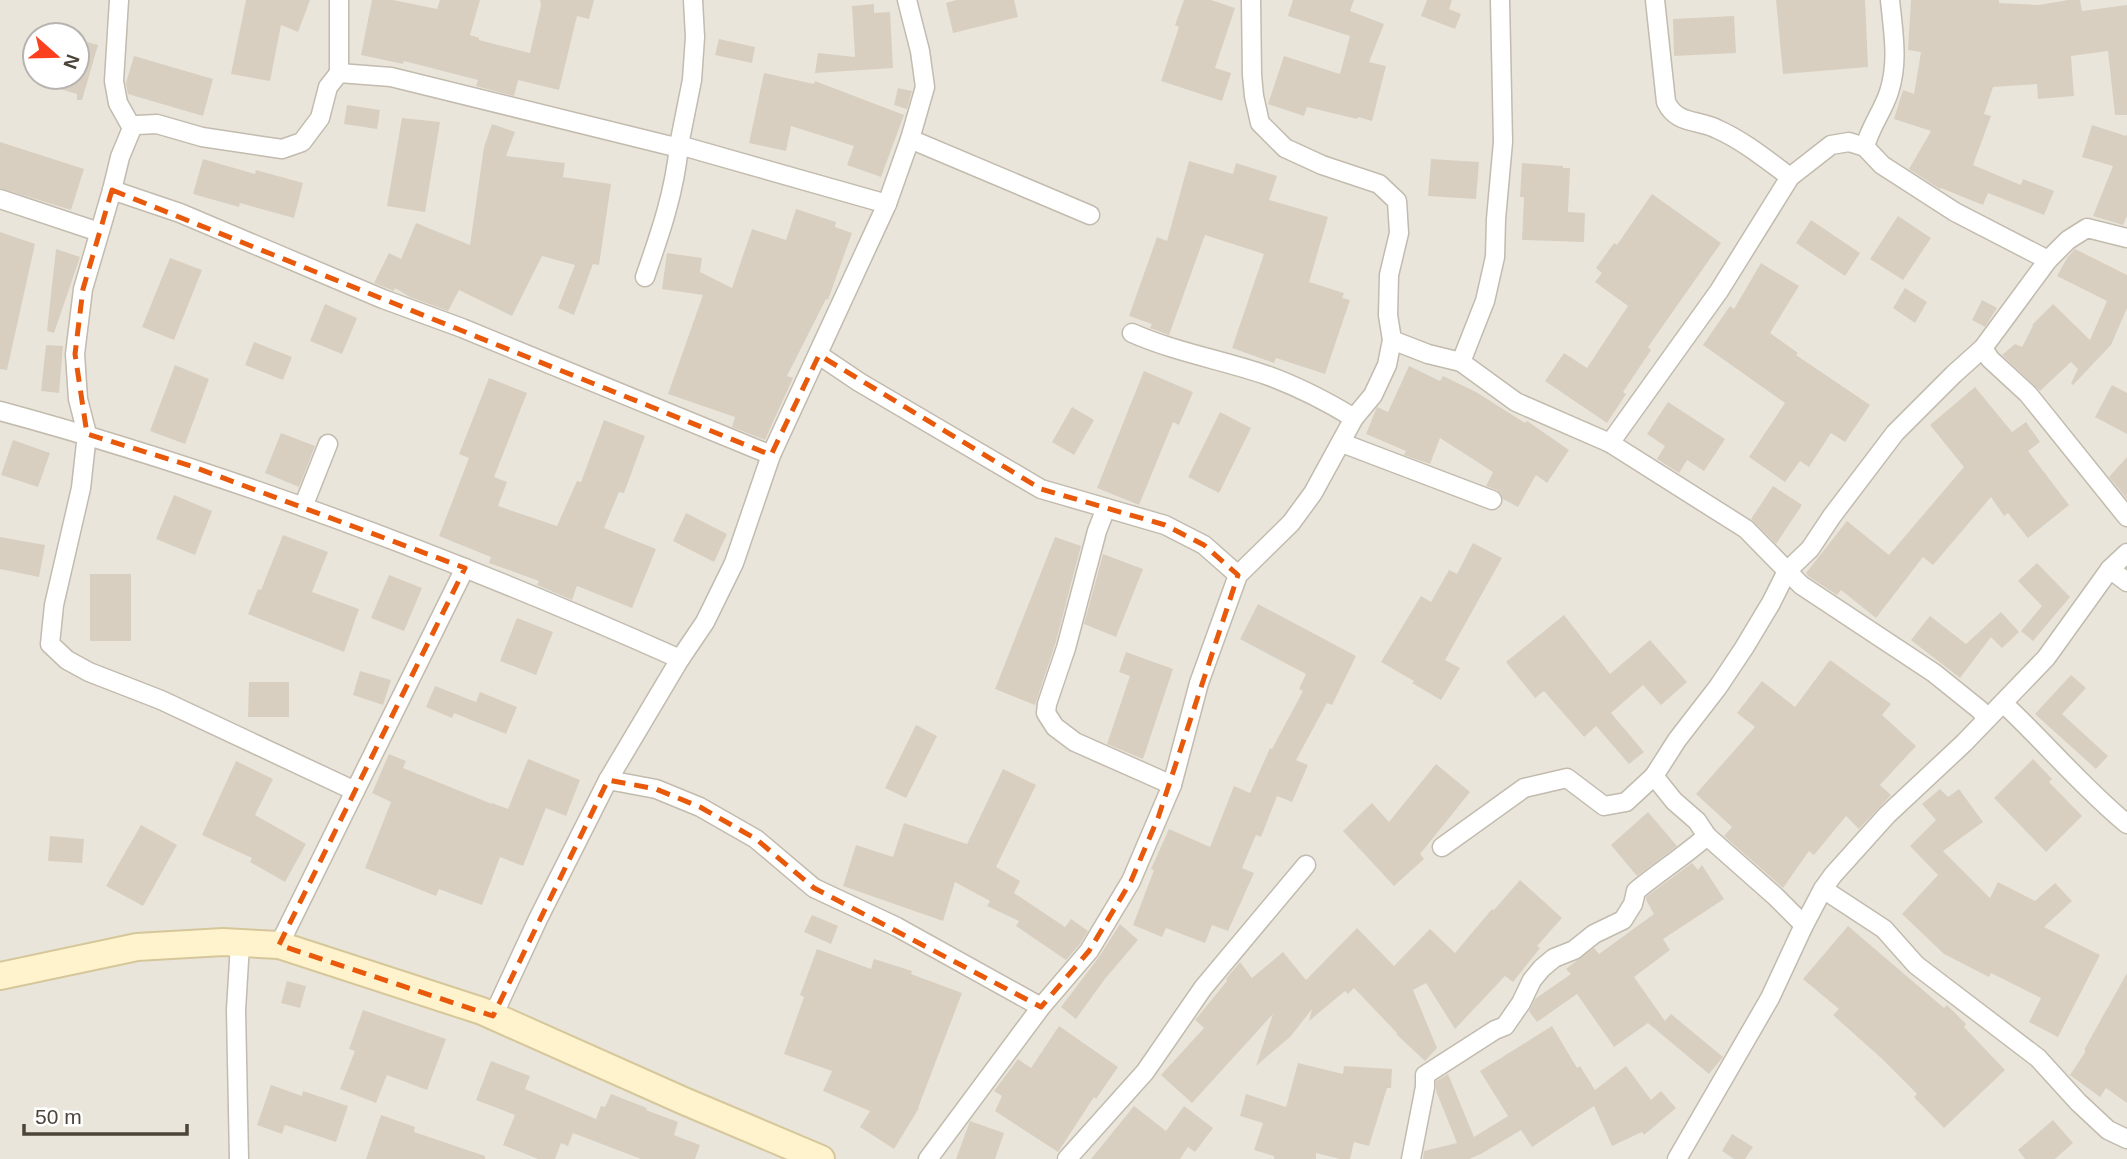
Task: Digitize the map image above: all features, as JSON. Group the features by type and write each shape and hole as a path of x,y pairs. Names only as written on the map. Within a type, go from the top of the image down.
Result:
{"street":[{"path":"119,0 114,81 118,103 132,128"},
{"path":"339,0 339,73 328,87 320,118 302,142 282,149 202,137 157,124 137,125 132,128 120,157 83,289 75,354 78,399 87,434 81,488 54,606 50,644 67,660 89,673 161,700 355,791"},
{"path":"645,277 677,170 679,145 692,80 695,37 693,0"},
{"path":"494,1016 538,919 608,780 705,622 734,564 771,456 887,204 925,87 920,51 907,0"},
{"path":"928,1159 1041,1007 1089,951 1131,881 1172,785 1199,682 1238,575 1291,523 1313,493 1354,418 1373,395 1387,365 1392,340 1388,315 1390,275 1399,233 1397,201 1379,184 1322,165 1286,148 1260,123 1252,75 1251,0"},
{"path":"1461,362 1485,301 1495,257 1503,142 1500,0"},
{"path":"1655,0 1666,102 1671,112 1682,119 1716,128 1749,146 1790,177"},
{"path":"1865,146 1869,131 1889,94 1895,71 1889,0"},
{"path":"339,73 391,77 671,146 679,145 887,204"},
{"path":"910,139 1090,215"},
{"path":"1610,443 1718,291 1790,177 1831,145 1849,142 1865,146 1882,165 1955,212 2048,260"},
{"path":"112,190 180,213 383,299 462,328 771,456"},
{"path":"0,199 99,232"},
{"path":"1442,847 1524,788 1567,778 1604,806 1626,802 1654,776 1677,740 1718,687 1771,603 1787,571 1810,549 1895,433 1983,348 2048,260 2068,240 2087,228 2127,238"},
{"path":"1132,333 1152,342 1268,376 1325,400 1354,418"},
{"path":"1392,340 1428,354 1461,362 1516,402 1610,443 1746,529 1801,585 1934,673 1980,710 1987,719"},
{"path":"1983,348 1990,359 2028,394 2127,517"},
{"path":"819,355 859,382 1041,489 1165,525 1204,545 1238,575"},
{"path":"0,411 191,466 465,568 680,659"},
{"path":"1342,443 1492,500"},
{"path":"303,507 328,444"},
{"path":"1106,508 1097,531 1046,713 1055,727 1075,743 1172,785"},
{"path":"1677,1159 1770,998 1804,925 1833,875 1887,815 2046,658 2110,569 2127,553"},
{"path":"279,945 465,568"},
{"path":"2110,569 2127,582"},
{"path":"2003,703 2106,807 2127,824"},
{"path":"1654,776 1674,801 1697,821 1707,836 1804,925"},
{"path":"608,780 656,789 700,807 756,839 814,888 897,927 1041,1007"},
{"path":"1411,1159 1425,1075 1505,1026 1542,968 1554,958 1574,950 1594,934 1623,920 1633,904 1636,891 1707,836"},
{"path":"1068,1159 1146,1072 1203,988 1306,865"},
{"path":"1823,889 1884,929 1916,965 2038,1058 2078,1102 2108,1129 2127,1139"},
{"path":"0,976 137,947 223,942 279,945 494,1016 821,1159"},
{"path":"239,1159 236,1010 240,944"}],"highlighted area":[{"path":"112,190 771,455 819,355 1041,489 1165,525 1204,545 1238,575 1158,818 1131,881 1089,951 1041,1007 814,888 756,839 700,807 656,789 608,780 493,1016 279,945 465,568 191,466 87,434 75,354 83,289"}],"shaded area":[{"path":"0,0 2127,0 2127,1159 0,1159"}],"building":[{"path":"246,0 310,0 298,32 281,25 270,81 231,74"},
{"path":"372,0 393,0 437,9 440,0 480,0 470,35 479,40 530,53 540,0 594,0 589,19 577,16 559,90 518,80 514,96 476,86 478,80 404,61 403,64 361,55"},
{"path":"957,0 1014,0 1018,17 953,33 946,3"},
{"path":"1184,0 1211,0 1235,8 1215,68 1231,73 1222,101 1161,81 1179,27 1175,25"},
{"path":"1293,0 1354,0 1350,11 1384,24 1369,62 1386,66 1372,121 1307,107 1304,116 1268,104 1284,56 1340,74 1350,36 1288,16"},
{"path":"1427,0 1452,0 1449,9 1461,14 1455,29 1421,16"},
{"path":"1776,0 1865,0 1868,67 1783,74"},
{"path":"1911,0 1999,0 1999,3 2039,5 2080,0 2082,11 2127,5 2127,115 2115,115 2108,51 2071,56 2074,96 2038,99 2037,84 1993,87 1984,114 1991,116 1973,165 2021,185 2023,179 2054,191 2044,215 1988,193 1983,205 1940,189 1909,169 1931,131 1894,119 1903,90 1914,94 1921,52 1908,50"},
{"path":"874,4 874,13 890,12 893,68 815,73 818,53 855,57 852,6"},
{"path":"1734,16 1736,53 1674,56 1673,19"},
{"path":"719,39 755,47 752,63 715,55"},
{"path":"91,43 98,45 91,69"},
{"path":"134,56 213,79 203,116 128,94 126,83"},
{"path":"764,73 814,84 815,81 904,115 881,177 847,165 854,146 791,126 786,151 749,143"},
{"path":"898,88 912,91 907,109 894,105"},
{"path":"67,91 85,91 82,100 77,100 77,94"},
{"path":"347,105 380,110 377,129 344,124"},
{"path":"402,118 440,122 425,212 387,206"},
{"path":"492,124 515,132 506,156 565,163 563,177 611,184 599,265 593,264 574,315 558,308 575,265 542,256 512,316 459,290 448,311 410,297 395,288 394,291 374,283 389,253 401,259 416,223 470,245 484,147"},
{"path":"2092,125 2126,136 2127,134 2127,216 2123,225 2093,216 2113,166 2082,157"},
{"path":"0,142 84,169 71,210 0,188"},
{"path":"203,159 255,174 256,170 303,183 294,218 240,203 239,207 193,194"},
{"path":"1431,159 1479,162 1476,199 1428,196"},
{"path":"1189,161 1233,174 1236,163 1277,176 1269,200 1328,217 1309,282 1344,293 1342,298 1350,300 1325,374 1276,358 1274,363 1232,348 1264,254 1205,235 1169,335 1150,328 1152,324 1129,316 1157,237 1167,241"},
{"path":"1522,163 1570,168 1568,212 1585,213 1584,242 1522,240"},
{"path":"1652,194 1721,243 1648,347 1651,350 1623,392 1626,394 1607,423 1545,381 1564,353 1587,368 1628,306 1595,282 1602,273 1596,268 1614,243 1617,245"},
{"path":"796,209 836,222 835,227 852,233 828,300 826,299 787,376 793,378 765,440 732,427 735,417 668,394 703,295 662,289 667,253 702,258 700,272 732,288 752,229 786,240"},
{"path":"1898,216 1931,238 1903,280 1870,259"},
{"path":"1811,220 1860,253 1845,276 1796,243"},
{"path":"0,232 35,244 7,370 0,369"},
{"path":"56,249 80,257 54,333 47,331"},
{"path":"2075,249 2127,275 2127,308 2111,345 2073,385 2071,383 2078,369 2071,362 2040,391 2002,355 2015,344 2022,347 2032,325 2053,304 2090,340 2107,301 2057,276"},
{"path":"170,258 202,270 174,340 142,327"},
{"path":"1761,263 1799,286 1770,333 1798,353 1796,355 1870,405 1845,442 1831,433 1809,467 1800,461 1785,482 1749,457 1785,403 1703,345 1730,306 1734,309"},
{"path":"1905,288 1927,302 1915,323 1893,308"},
{"path":"1982,300 1997,308 1985,327 1972,320"},
{"path":"325,304 357,318 342,354 310,341"},
{"path":"254,342 292,357 283,380 245,365"},
{"path":"46,345 63,346 59,393 41,391"},
{"path":"175,365 209,379 185,444 150,431"},
{"path":"1409,366 1440,381 1443,376 1476,392 1525,423 1527,421 1569,450 1547,483 1536,475 1518,507 1503,499 1497,490 1486,486 1493,472 1440,438 1430,464 1404,455 1406,451 1366,434 1377,407 1388,412"},
{"path":"1144,371 1193,392 1179,425 1173,422 1139,505 1097,488"},
{"path":"489,378 527,393 494,477 507,482 498,506 557,526 577,481 581,482 604,420 645,436 624,493 619,492 604,528 656,549 632,608 577,586 572,600 537,585 539,581 489,563 491,557 439,536 469,458 459,454"},
{"path":"2112,385 2127,393 2127,434 2095,417"},
{"path":"1975,387 2012,432 2026,422 2040,442 2028,451 2069,505 2028,538 2008,513 2004,516 1991,497 1933,565 1923,557 1876,618 1841,590 1837,595 1808,576 1806,573 1847,521 1889,555 1964,467 1930,425"},
{"path":"1668,402 1725,439 1704,471 1687,460 1679,473 1657,459 1665,446 1647,434"},
{"path":"1072,407 1094,420 1074,455 1052,442"},
{"path":"1220,412 1251,428 1219,493 1188,477"},
{"path":"281,433 315,446 299,487 265,473"},
{"path":"13,440 50,453 38,487 1,475"},
{"path":"2127,457 2127,499 2109,477"},
{"path":"1773,486 1802,505 1776,544 1751,519"},
{"path":"174,495 212,511 195,555 156,539"},
{"path":"686,513 727,534 714,562 673,541"},
{"path":"283,535 328,552 312,592 359,609 344,652 248,614 258,589 261,590"},
{"path":"0,537 45,545 39,577 0,569"},
{"path":"1055,537 1081,546 1055,645 1035,705 995,689"},
{"path":"1473,543 1502,558 1445,660 1460,668 1441,700 1381,662 1421,596 1431,602 1449,570 1457,574"},
{"path":"1103,554 1143,569 1116,637 1084,624"},
{"path":"2037,563 2070,597 2033,641 2021,631 2042,606 2018,581"},
{"path":"90,574 131,574 131,641 90,641"},
{"path":"389,575 422,588 404,631 371,618"},
{"path":"1258,604 1356,656 1332,705 1327,703 1296,760 1308,765 1292,802 1277,796 1261,837 1256,835 1242,868 1254,873 1228,931 1212,925 1205,943 1166,928 1162,937 1133,925 1154,870 1151,869 1169,829 1210,847 1234,786 1250,793 1270,748 1272,749 1303,691 1299,689 1306,674 1240,639"},
{"path":"2001,612 2019,632 2002,648 1991,637 1960,678 1911,640 1930,616 1966,644"},
{"path":"1564,615 1610,674 1650,640 1687,682 1661,705 1643,685 1611,713 1644,752 1629,764 1596,726 1584,737 1544,691 1535,698 1506,662"},
{"path":"517,618 553,632 536,675 500,661"},
{"path":"1126,652 1173,669 1143,759 1107,744 1130,676 1119,672"},
{"path":"1830,660 1891,704 1882,715 1916,746 1880,785 1891,795 1859,829 1846,816 1814,855 1809,851 1783,888 1724,836 1732,827 1696,794 1755,727 1737,713 1762,681 1795,707"},
{"path":"360,671 391,680 383,705 353,695"},
{"path":"2071,675 2086,688 2062,714 2108,756 2096,769 2035,714"},
{"path":"249,682 289,682 289,717 248,717"},
{"path":"435,686 476,702 480,692 517,707 506,734 454,713 452,718 426,707"},
{"path":"916,725 937,736 906,798 885,788"},
{"path":"389,754 406,761 403,768 508,809 528,759 580,780 566,816 546,808 523,866 500,857 482,905 439,889 436,896 365,868 391,802 372,793"},
{"path":"2033,759 2052,779 2049,782 2082,816 2046,852 1994,798"},
{"path":"236,761 273,779 255,815 306,844 285,882 250,862 252,858 202,835"},
{"path":"1436,764 1470,792 1420,854 1424,859 1394,886 1343,831 1372,803 1389,822"},
{"path":"1003,769 1036,785 996,867 1020,881 1014,893 1065,927 1071,919 1088,931 1066,960 1016,926 1019,921 987,906 990,901 955,882 943,921 843,886 856,845 893,857 904,823 967,844"},
{"path":"1940,789 1948,797 1959,789 1983,822 1943,851 1990,898 1998,882 2035,901 2055,883 2072,901 2044,927 2100,955 2058,1037 2029,1022 2041,998 1991,973 1989,977 1944,954 1902,914 1938,875 1910,846 1936,820 1922,804"},
{"path":"1648,812 1677,846 1637,876 1611,845"},
{"path":"141,825 177,845 143,906 106,886"},
{"path":"50,836 84,839 82,863 48,861"},
{"path":"1692,863 1698,870 1702,865 1724,899 1663,939 1670,950 1634,977 1665,1021 1671,1014 1723,1057 1709,1074 1648,1023 1614,1047 1577,994 1537,1022 1529,1011 1535,999 1571,974 1566,969 1594,948 1599,954 1654,914 1646,897"},
{"path":"1520,880 1562,918 1537,946 1540,948 1513,982 1505,976 1455,1029 1426,983 1413,990 1437,1048 1425,1061 1354,988 1348,994 1345,991 1309,1021 1312,1009 1291,1036 1256,1066 1273,1014 1192,1103 1161,1075 1204,1028 1195,1020 1240,962 1252,978 1283,952 1306,980 1357,928 1394,966 1430,929 1455,953"},
{"path":"812,915 838,926 831,944 804,932"},
{"path":"1120,924 1138,940 1076,1019 1061,1007"},
{"path":"1848,926 1944,1008 1947,1005 2005,1070 1944,1128 1914,1097 1917,1094 1833,1015 1839,1009 1803,979"},
{"path":"817,949 871,969 874,959 912,971 911,974 962,993 919,1108 894,1149 860,1127 870,1111 823,1091 832,1071 784,1054 804,997 800,995"},
{"path":"2127,973 2127,1103 2106,1088 2100,1097 2070,1075 2086,1051 2084,1050"},
{"path":"287,981 306,986 300,1008 281,1003"},
{"path":"363,1010 446,1039 427,1090 387,1075 376,1103 340,1089 355,1051 349,1049"},
{"path":"1059,1026 1118,1067 1096,1099 1094,1097 1058,1152 995,1111 1002,1096 994,1091 1018,1059 1031,1068"},
{"path":"1552,1026 1577,1068 1580,1066 1595,1090 1626,1066 1651,1100 1661,1091 1676,1108 1644,1135 1642,1132 1612,1146 1594,1106 1532,1147 1521,1130 1469,1159 1423,1159 1424,1151 1457,1143 1436,1091 1436,1081 1448,1074 1474,1137 1508,1116 1480,1071"},
{"path":"491,1061 530,1076 525,1089 596,1119 601,1106 605,1107 611,1094 678,1122 674,1135 700,1145 695,1159 641,1159 573,1133 568,1146 561,1143 555,1159 538,1159 503,1145 515,1115 476,1100"},
{"path":"1298,1063 1343,1074 1344,1066 1392,1069 1391,1088 1387,1088 1369,1146 1354,1142 1350,1159 1316,1153 1316,1159 1274,1159 1274,1156 1254,1150 1263,1123 1240,1116 1246,1094 1286,1107"},
{"path":"271,1085 302,1096 303,1091 348,1106 336,1142 285,1125 282,1134 257,1125"},
{"path":"1134,1106 1166,1131 1184,1106 1213,1128 1195,1152 1188,1147 1180,1159 1091,1159"},
{"path":"381,1115 415,1127 414,1132 485,1156 485,1159 366,1159"},
{"path":"2053,1120 2073,1143 2055,1159 2025,1159 2018,1150"},
{"path":"970,1121 1004,1133 995,1159 956,1159"},
{"path":"1732,1134 1753,1147 1745,1159 1734,1159 1722,1151"}]}
